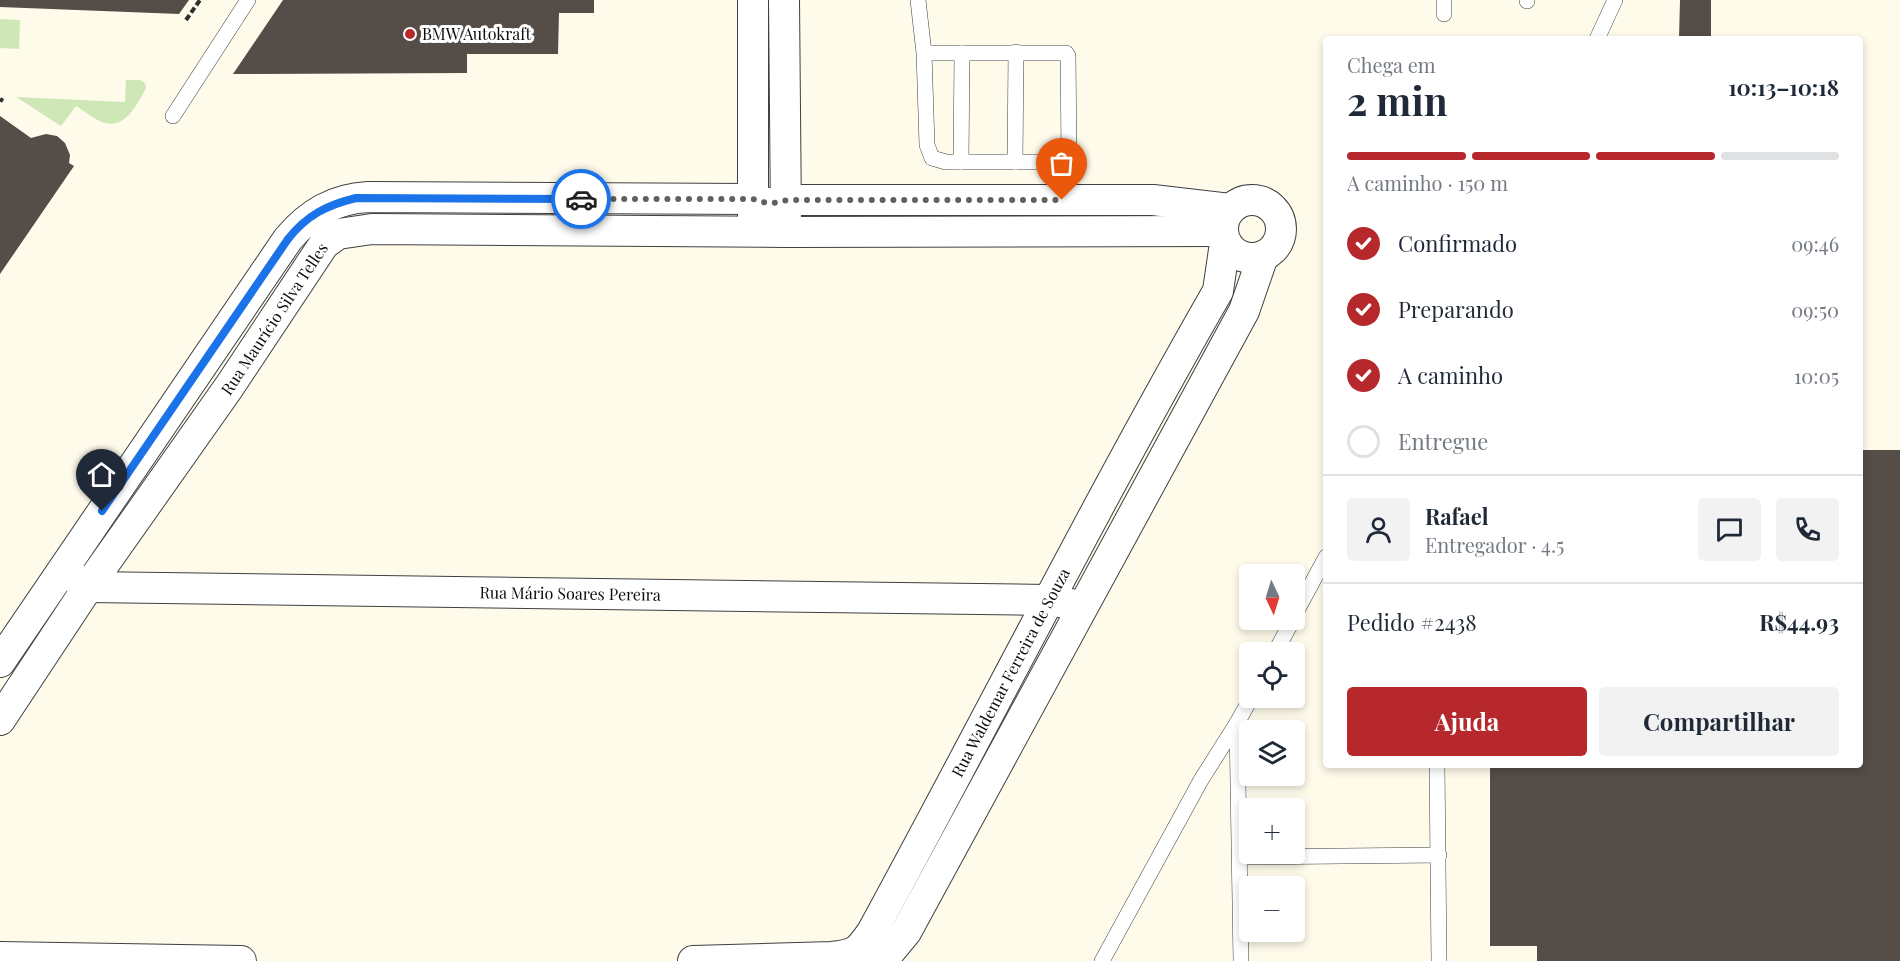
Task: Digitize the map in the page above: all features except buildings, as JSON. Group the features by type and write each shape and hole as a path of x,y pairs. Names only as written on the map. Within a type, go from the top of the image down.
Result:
{"street":[{"path":"753,0 753,232"},
{"path":"784,0 786,232"},
{"name":"Rua Maurício Silva Telles","path":"0,662 288,239 302,222 320,210 341,201 368,197 753,199 764,203 778,203 787,200"},
{"path":"540,229 541,199"},
{"name":"Rua Waldemar Ferreira de Souza","path":"787,200 1153,200 1226,228"},
{"path":"992,231 993,200"},
{"name":"Rua Waldemar Ferreira de Souza","path":"693,961 854,958 872,932 947,794 1047,600 1218,291 1226,228 1239,203 1251,200 1263,202 1272,208 1279,218 1281,229 1279,240 1273,250 1252,259 1242,257 1232,251 1226,228"},
{"path":"320,210 338,234"},
{"name":"Rua Waldemar Ferreira de Souza","path":"786,232 1226,228"},
{"name":"Rua Maurício Silva Telles","path":"0,720 88,587 229,387 324,244 338,234 372,230 540,229 786,232"},
{"name":"Rua Waldemar Ferreira de Souza","path":"882,961 906,932 1244,311 1263,256"},
{"path":"63,570 88,587"},
{"name":"Rua Mário Soares Pereira","path":"88,587 1047,600 1082,606"},
{"path":"947,794 974,807"},
{"path":"0,957 241,961"}],"lane":[{"path":"173,116 248,0"},
{"path":"918,0 924,53 927,145 932,158 946,162 1059,162 1066,159 1068,153 1068,56 1066,53 924,53"},
{"path":"1599,36 1615,0"},
{"path":"1015,162 1016,52"},
{"path":"961,162 962,53"},
{"path":"1305,597 1323,563"},
{"path":"1102,961 1201,780 1246,708"},
{"path":"1238,723 1239,798"},
{"path":"1437,768 1439,961"},
{"path":"1305,856 1439,855"},
{"path":"1241,942 1241,961"},
{"path":"1241,942 1246,961"}],"path":[{"path":"186,20 200,0"}],"green space":[{"path":"0,19 20,20 19,49 0,48"},
{"path":"126,80 140,80 145,83 146,88 130,113 120,122 113,124 98,120 76,106 61,126 16,97 125,102"}],"way so far":[{"path":"581,199 753,199 764,203 778,203 787,200 1062,200"}],"place":[{"name":"BMW Autokraft","path":"410,34"}],"route":[{"path":"102,511 288,239 302,222 320,210 341,201 368,197 581,199"}]}
